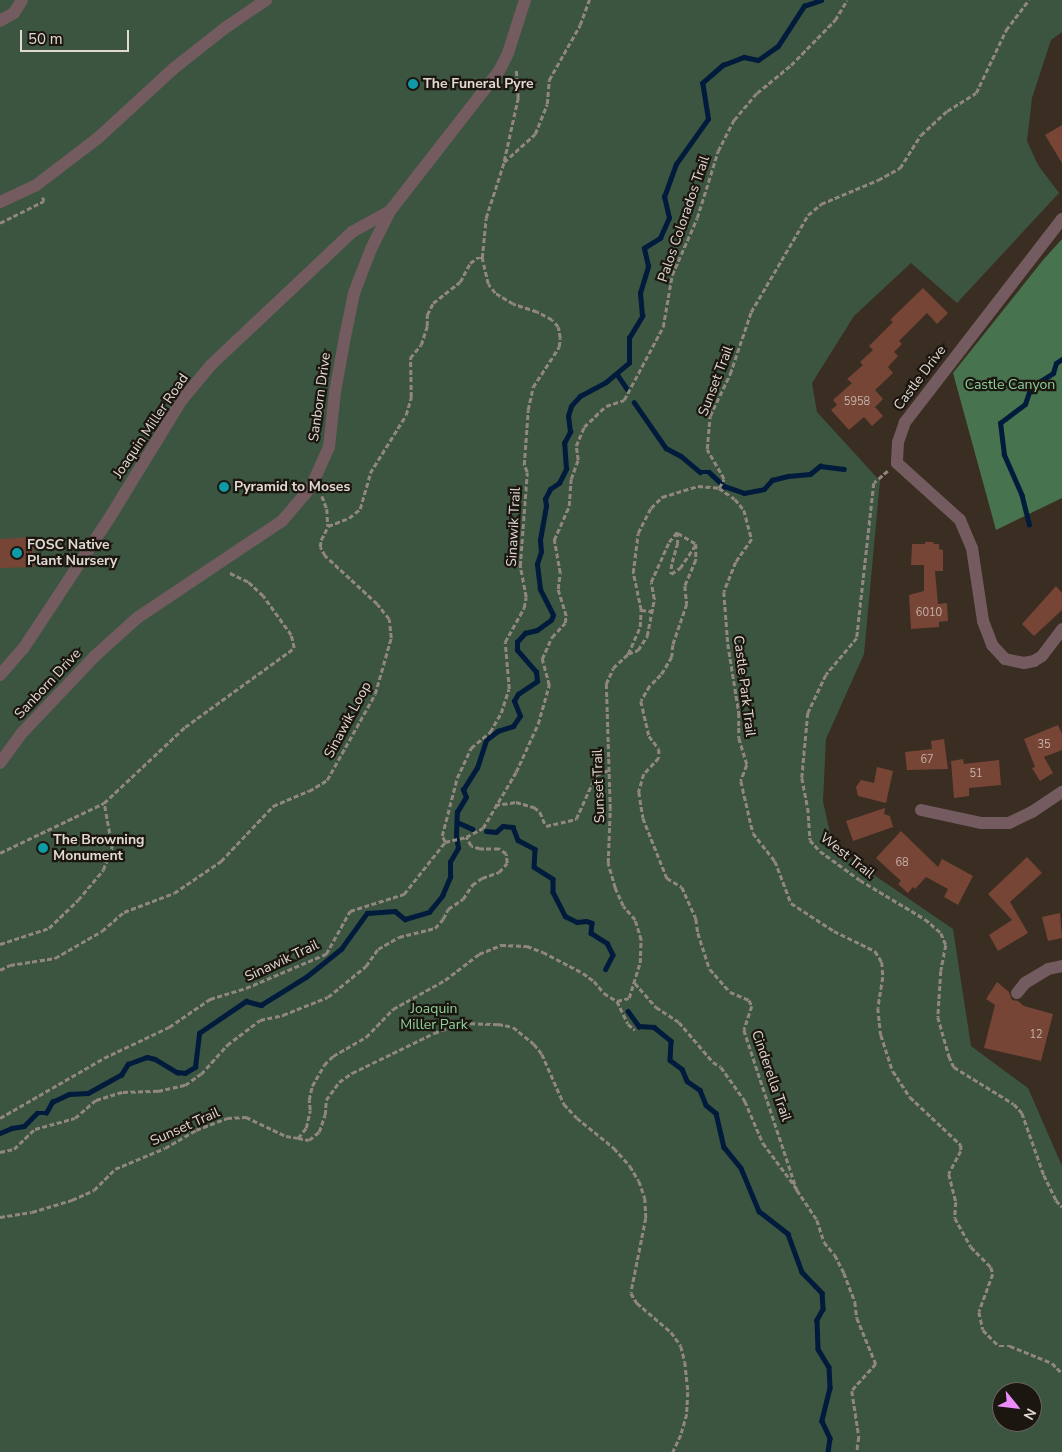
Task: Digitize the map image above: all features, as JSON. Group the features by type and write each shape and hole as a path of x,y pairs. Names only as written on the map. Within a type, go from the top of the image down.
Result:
{"street":[{"path":"0,21 14,13 22,0"},
{"path":"0,202 35,186 98,138 173,69 225,28 266,0"},
{"name":"Sanborn Drive","path":"0,763 21,734 81,670 137,618 282,521 311,487 329,447 335,392 354,293 371,249 390,211 499,71 508,53 525,0"},
{"name":"Joaquin Miller Road","path":"0,675 23,649 110,516 176,408 211,365 352,232 390,211"},
{"name":"Castle Drive","path":"897,463 898,442 905,422 1062,219"},
{"path":"897,463 960,520 972,548 983,621 992,645 1005,659 1024,663 1034,661 1042,656 1062,630"},
{"path":"921,810 981,823 1009,823 1032,812 1062,792"},
{"path":"1017,992 1025,983 1048,970 1062,966"}],"path":[{"path":"504,162 535,134 547,104 549,80 580,25 590,0"},
{"name":"Palos Colorados Trail","path":"466,837 483,828 516,772 538,724 549,686 542,659 552,637 565,622 566,616 558,589 560,573 554,540 568,506 571,479 578,460 576,446 584,427 606,406 624,400 663,326 672,275 697,218 718,151 734,120 757,93 791,64 834,20 847,0"},
{"name":"Sunset Trail","path":"636,983 640,963 640,940 635,920 623,906 615,888 608,863 609,770 606,684 613,668 628,654 640,627 641,610 632,573 638,533 651,508 662,497 698,486 720,487 724,479 707,449 710,416 730,374 752,312 808,216 821,204 878,180 900,168 922,135 947,111 976,93 1006,30 1029,0"},
{"name":"Sinawik Trail","path":"0,1118 104,1058 169,1027 210,999 246,988 326,954 350,911 404,894 445,842 442,836 457,778 471,748 490,732 501,713 509,690 505,642 524,608 526,596 520,566 527,472 524,465 528,410 532,387 559,347 560,338 558,327 552,320 537,312 513,304 495,293 488,284 482,258 486,218 504,162 518,98 515,62 508,53"},
{"path":"0,224 44,201 35,186"},
{"path":"311,487 322,495 327,509 328,526 349,518 360,509 370,473 406,415 411,397 410,358 421,345 427,326 427,315 433,303 460,282 470,263 477,258 482,258"},
{"name":"West Trail","path":"897,463 874,483 857,638 826,675 808,713 802,778 808,808 810,840 820,851 860,880 925,919 941,933 946,946 940,971 938,1017 954,1068 1014,1104 1022,1113 1044,1175 1062,1207"},
{"name":"Castle Park Trail","path":"720,487 735,499 744,510 752,539 736,562 724,592 724,611 738,713 739,738 747,764 741,781 753,833 775,862 791,903 834,931 875,951 882,962 883,978 878,1008 881,1035 893,1071 910,1097 961,1145 961,1151 949,1174 956,1202 955,1218 971,1247 991,1267 993,1274 979,1312 983,1330 999,1346 1010,1346 1052,1363 1062,1373"},
{"name":"Sinawik Loop","path":"0,970 10,965 30,964 55,958 102,931 124,912 174,893 221,861 273,806 309,791 327,780 375,694 384,667 390,638 389,619 378,604 339,570 320,547 328,526"},
{"path":"677,532 696,544 680,568 671,574 678,543 677,532"},
{"path":"628,654 638,650 647,636 654,599 651,582 669,542 677,532"},
{"name":"Cinderella Trail","path":"696,544 696,560 685,586 687,604 673,645 672,657 641,701 649,736 659,749 659,758 644,774 639,792 643,818 667,878 682,888 696,919 698,933 710,969 730,992 749,1000 752,1006 744,1030 798,1190 817,1220 824,1242 835,1255 844,1273 855,1302 857,1318 876,1364 852,1391 859,1437 857,1452"},
{"path":"0,852 104,803 185,727 294,648 291,634 263,596 248,582 230,573 219,564"},
{"path":"641,610 652,611"},
{"path":"496,805 516,802 534,807 540,812 546,826 576,819 596,775 609,770"},
{"path":"0,944 49,928 78,900 103,870 112,848 104,803"},
{"path":"0,1152 14,1148 35,1129 75,1118 96,1100 123,1092 158,1092 185,1084 201,1074 227,1045 260,1020 283,1015 328,997 366,966 378,949 399,937 435,928 443,919 448,909 463,899 472,885 482,878 498,872 507,863 506,854 499,849 480,849 471,846 466,837 445,842"},
{"path":"635,1030 628,1024 617,1001 604,993 594,981 582,973 543,952 527,946 500,945 479,954 445,980 393,1009 366,1036 333,1056 324,1065 312,1086 306,1128 298,1138 309,1140 319,1132 326,1100 339,1082 352,1072 434,1033 463,1023 481,1022 513,1027 530,1040 542,1054 564,1104 630,1166 639,1181 645,1198 646,1218 631,1293 637,1303 671,1332 681,1346 685,1362 688,1392 687,1414 681,1435 673,1452"},
{"path":"617,1001 629,998 636,983 656,1007 680,1022 713,1062 721,1068 745,1101 763,1143 785,1176 798,1190"},
{"name":"Sunset Trail","path":"0,1218 32,1212 72,1200 94,1190 115,1169 165,1148 196,1130 227,1118 246,1117 286,1136 298,1138"}],"green space":[{"name":"Joaquin Miller Park","path":"0,0 1062,0 1062,32 1051,40 1032,98 1027,141 1038,165 1059,193 957,303 911,263 854,316 812,383 817,412 880,481 864,654 826,739 823,801 833,847 953,929 971,1046 1028,1088 1062,1166 1062,1452 0,1452"},
{"name":"Castle Canyon","path":"1062,239 1062,498 996,530 953,373"}],"building":[{"path":"1062,125 1062,163 1045,135"},
{"path":"923,288 948,313 937,324 927,313 899,341 902,344 894,352 898,356 888,367 893,373 875,390 883,399 875,407 883,416 872,426 864,417 849,430 831,410 837,405 833,400 852,383 847,379 863,365 860,362 873,350 869,346 893,322 890,320"},
{"name":"FOSC Native Plant Nursery","path":"33,537 34,567 0,568 0,539"},
{"path":"925,542 939,544 939,549 943,550 943,571 935,571 938,604 947,603 948,621 939,622 939,627 911,629 909,595 924,591 924,565 911,565 912,544 925,544"},
{"path":"1056,586 1062,593 1062,610 1034,636 1022,624"},
{"path":"1058,725 1062,734 1062,750 1044,757 1053,773 1040,781 1032,768 1035,767 1024,739"},
{"path":"944,739 948,769 907,770 905,752 932,749 931,741"},
{"path":"963,759 964,764 999,760 1001,785 969,788 969,796 954,798 951,761"},
{"path":"877,767 893,771 886,803 858,796 856,787 861,780 874,783"},
{"path":"885,808 884,814 890,816 893,827 853,841 846,821"},
{"path":"901,831 938,867 942,859 973,876 958,905 944,897 948,889 926,877 915,889 913,887 908,893 898,884 901,881 876,858"},
{"path":"1027,857 1042,873 1010,902 1028,933 998,951 989,935 1012,920 988,894"},
{"path":"1060,913 1062,938 1048,941 1042,917"},
{"path":"997,982 1009,992 1012,1000 1018,1001 1024,1006 1053,1014 1041,1061 984,1048 995,1005 986,999"}],"waterway":[{"path":"0,1133 24,1126 37,1113 46,1113 52,1102 69,1094 88,1093 121,1075 128,1064 147,1057 155,1059 177,1072 185,1073 195,1067 199,1033 246,1001 261,1005 306,977 341,949 367,913 395,911 405,919 429,912 442,896 450,877 450,862 458,848 456,836 457,812 466,797 463,790 477,768 486,740 498,731 513,726 520,716 514,701 518,694 537,681 536,672 517,650 517,642 525,633 537,630 551,620 553,615 540,589 537,564 541,552 540,540 546,506 545,499 550,489 559,483 566,469 564,443 570,432 568,416 571,406 580,396 606,382 629,363 629,338 642,316 640,293 648,266 644,248 660,238 669,218 664,197 676,164 708,119 702,83 723,65 744,57 758,60 778,46 804,6 821,0"},
{"path":"1029,525 1022,496 1004,455 1000,423 1025,404 1031,387 1053,373 1056,363 1062,359"},
{"path":"617,374 627,389"},
{"path":"634,402 666,448 681,456 700,472 709,472 724,486 744,493 764,489 772,480 810,474 820,466 844,469"},
{"path":"457,822 473,829"},
{"path":"486,831 496,832 503,826 513,827 518,840 535,849 534,867 553,879 553,892 565,916 577,922 586,921 592,923 591,933 607,943 613,955 606,969"},
{"path":"628,1011 639,1026 654,1027 671,1041 670,1060 682,1069 687,1081 700,1090 706,1105 716,1113 724,1147 741,1168 759,1211 788,1234 802,1272 822,1293 823,1309 817,1320 818,1349 829,1367 830,1388 822,1421 830,1438 828,1452"}],"place":[{"name":"The Funeral Pyre","path":"413,84"},
{"name":"Pyramid to Moses","path":"224,487"},
{"name":"FOSC Native Plant Nursery","path":"17,553"},
{"name":"The Browning Monument","path":"43,848"}]}
